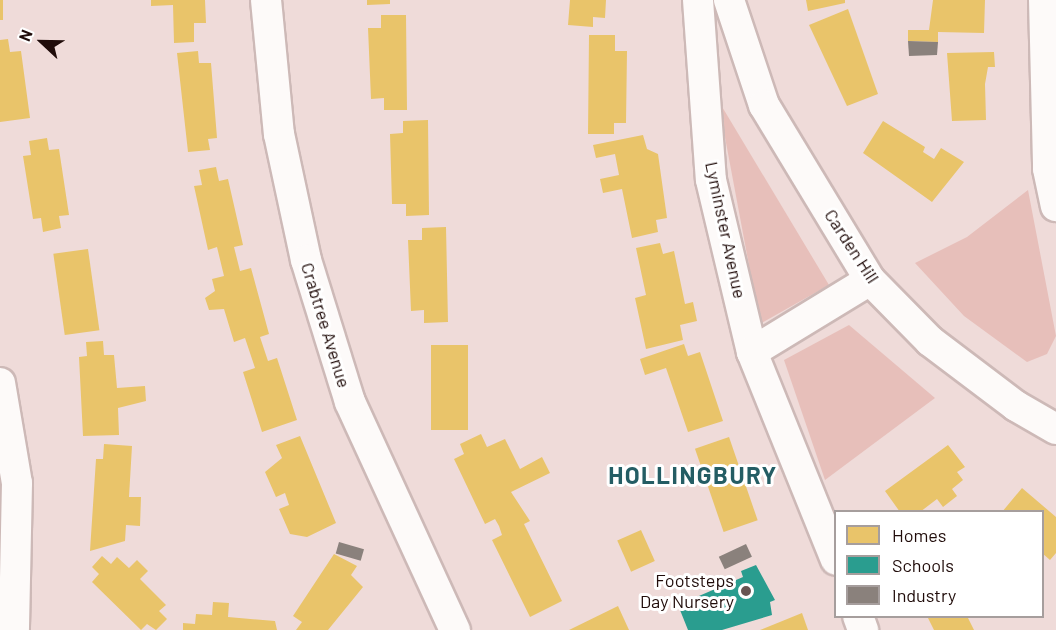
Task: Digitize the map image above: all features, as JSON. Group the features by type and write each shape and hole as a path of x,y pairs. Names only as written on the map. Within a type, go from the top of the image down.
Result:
{"street":[{"name":"Crabtree Avenue","path":"266,0 279,134 306,261 350,402 455,630"},
{"name":"Lyminster Avenue","path":"698,0 711,180 752,352 834,555"},
{"name":"Carden Hill","path":"729,0 764,105 870,280 930,341 1017,406 1056,429"},
{"path":"1044,0 1048,169 1056,206"},
{"path":"752,352 870,280"},
{"path":"0,383 17,483 14,630"}],"shaded area":[{"path":"718,100 829,285 760,324"},
{"path":"1028,190 1056,336 1047,354 1027,362 964,316 915,263 967,237"},
{"path":"849,325 935,398 825,480 784,360"}],"building: Homes":[{"path":"0,0 3,0 3,20 0,20"},
{"path":"151,0 205,0 206,23 194,23 194,42 174,43 173,5 151,6"},
{"path":"367,0 390,0 390,4 367,5"},
{"path":"570,0 606,0 605,18 593,17 593,27 568,25"},
{"path":"806,0 845,0 845,3 808,11"},
{"path":"933,0 985,0 984,33 938,32 938,42 908,41 908,30 929,30"},
{"path":"848,9 878,94 847,106 809,25"},
{"path":"381,15 406,15 407,110 384,110 384,98 371,99 368,28 381,28"},
{"path":"589,35 615,35 615,51 627,51 626,123 614,123 614,134 588,134"},
{"path":"8,39 10,52 21,51 30,118 0,122 0,40"},
{"path":"198,51 199,63 211,63 217,138 208,139 210,150 188,152 177,53"},
{"path":"994,52 995,67 988,67 985,84 986,120 952,121 947,53"},
{"path":"428,120 429,215 406,216 406,204 392,204 390,134 403,133 403,121"},
{"path":"883,121 925,147 923,152 934,159 941,148 964,162 932,202 863,153"},
{"path":"643,135 647,149 658,154 667,218 656,220 658,232 632,238 622,189 603,193 600,179 619,175 615,154 596,158 593,145"},
{"path":"47,138 49,150 59,149 69,215 59,216 61,228 43,232 41,218 33,219 23,156 31,155 29,141"},
{"path":"216,167 219,181 228,179 243,245 234,247 240,271 251,268 269,334 260,337 268,361 277,358 297,420 262,432 243,372 255,368 245,338 234,342 224,309 209,310 205,298 215,291 212,279 224,276 217,247 208,250 194,186 202,185 199,170"},
{"path":"446,227 448,322 424,323 424,310 411,311 408,240 422,240 422,228"},
{"path":"660,243 663,254 674,251 685,304 693,302 697,321 680,325 683,340 646,349 635,298 646,295 636,248"},
{"path":"88,249 99,330 65,335 53,254"},
{"path":"103,341 104,355 114,355 117,388 145,386 146,401 118,408 119,435 83,436 79,357 87,356 86,342"},
{"path":"684,344 688,356 700,352 723,421 688,432 666,368 645,375 640,359"},
{"path":"431,345 468,345 468,430 431,430"},
{"path":"481,434 487,447 505,439 520,469 542,457 550,473 511,492 530,521 524,524 562,601 530,617 492,540 502,535 499,526 495,519 485,524 454,459 464,454 460,444"},
{"path":"300,436 336,523 307,537 290,534 279,509 289,505 285,493 276,497 265,472 282,458 276,445"},
{"path":"729,437 758,520 724,532 695,449"},
{"path":"104,444 132,446 129,497 141,497 140,526 126,525 125,541 90,551 96,459 103,459"},
{"path":"948,445 965,467 957,472 963,480 952,489 957,496 943,507 937,499 923,510 899,510 885,491"},
{"path":"1022,488 1056,517 1056,553 1050,560 1044,555 1044,510 1004,510"},
{"path":"641,530 655,561 631,572 617,541"},
{"path":"334,554 357,566 351,575 363,587 328,630 296,630 302,622 293,616"},
{"path":"102,556 111,564 117,557 129,568 137,560 148,571 140,579 166,605 159,611 167,619 156,630 147,624 141,630 92,582 99,574 92,567"},
{"path":"213,602 229,603 228,617 275,621 277,630 183,630 183,623 195,624 196,614 212,615"},
{"path":"618,606 629,630 569,630"},
{"path":"802,613 808,630 760,630"},
{"path":"928,618 968,618 974,630 934,630"}],"building: Schools":[{"path":"756,565 775,600 770,602 772,615 722,630 688,630 678,605 743,577 741,571"}],"building: Industry":[{"path":"908,41 938,42 937,55 909,56"},
{"path":"339,542 364,549 361,561 336,554"},
{"path":"746,544 752,557 725,569 719,557"}],"place":[{"name":"Footsteps Day Nursery","path":"746,591"}],"district":[{"name":"HOLLINGBURY","path":"693,475"}]}
